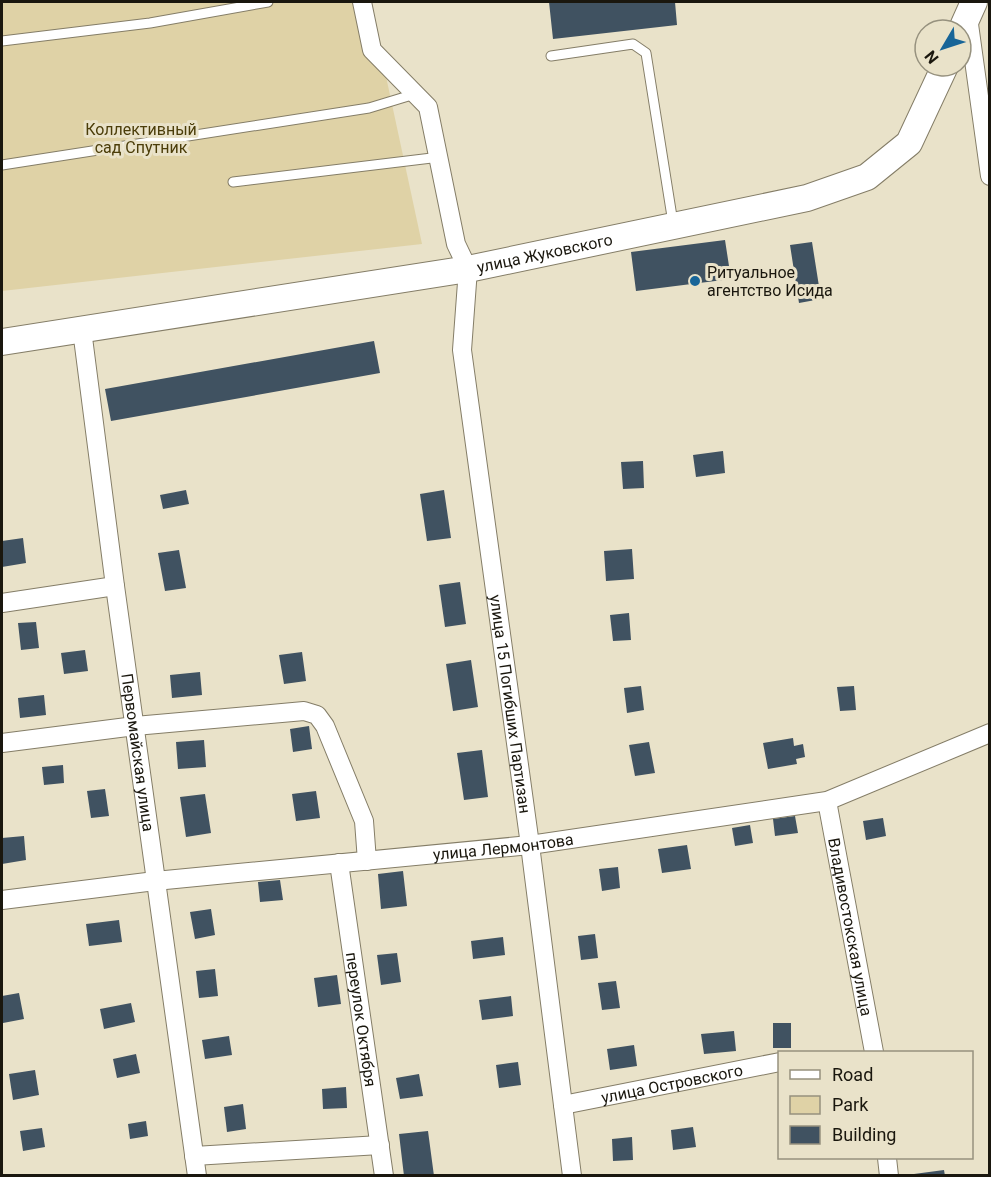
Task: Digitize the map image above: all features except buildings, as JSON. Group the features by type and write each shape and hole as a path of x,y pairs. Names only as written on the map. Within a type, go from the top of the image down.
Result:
{"street":[{"path":"362,2 372,50 428,107 456,243 468,269"},
{"path":"967,17 990,176"},
{"name":"улица Жуковского","path":"2,342 468,269 807,198 867,177 909,143 939,78"},
{"name":"улица 15 Погибших Партизан","path":"468,269 462,350 530,845 572,1176"},
{"name":"Первомайская улица","path":"82,330 197,1176"},
{"path":"2,603 115,586"},
{"path":"2,743 135,726 304,711 317,715 325,726 361,810 368,861"},
{"name":"улица Лермонтова","path":"2,900 155,880 530,845 827,801 990,733"},
{"name":"Владивостокская улица","path":"827,801 874,1051"},
{"name":"переулок Октября","path":"339,863 384,1176"},
{"name":"улица Островского","path":"563,1105 778,1062"},
{"path":"194,1156 380,1145"},
{"path":"887,1159 889,1176"}],"lane":[{"path":"2,41 150,23 268,2"},
{"path":"551,56 633,44 646,53 673,226"},
{"path":"2,165 369,108 415,94"},
{"path":"233,182 440,157"}],"green space":[{"name":"Коллективный сад Спутник","path":"2,2 370,2 422,244 2,291"}],"place":[{"name":"Ритуальное агентство Исида","path":"695,281"}]}
